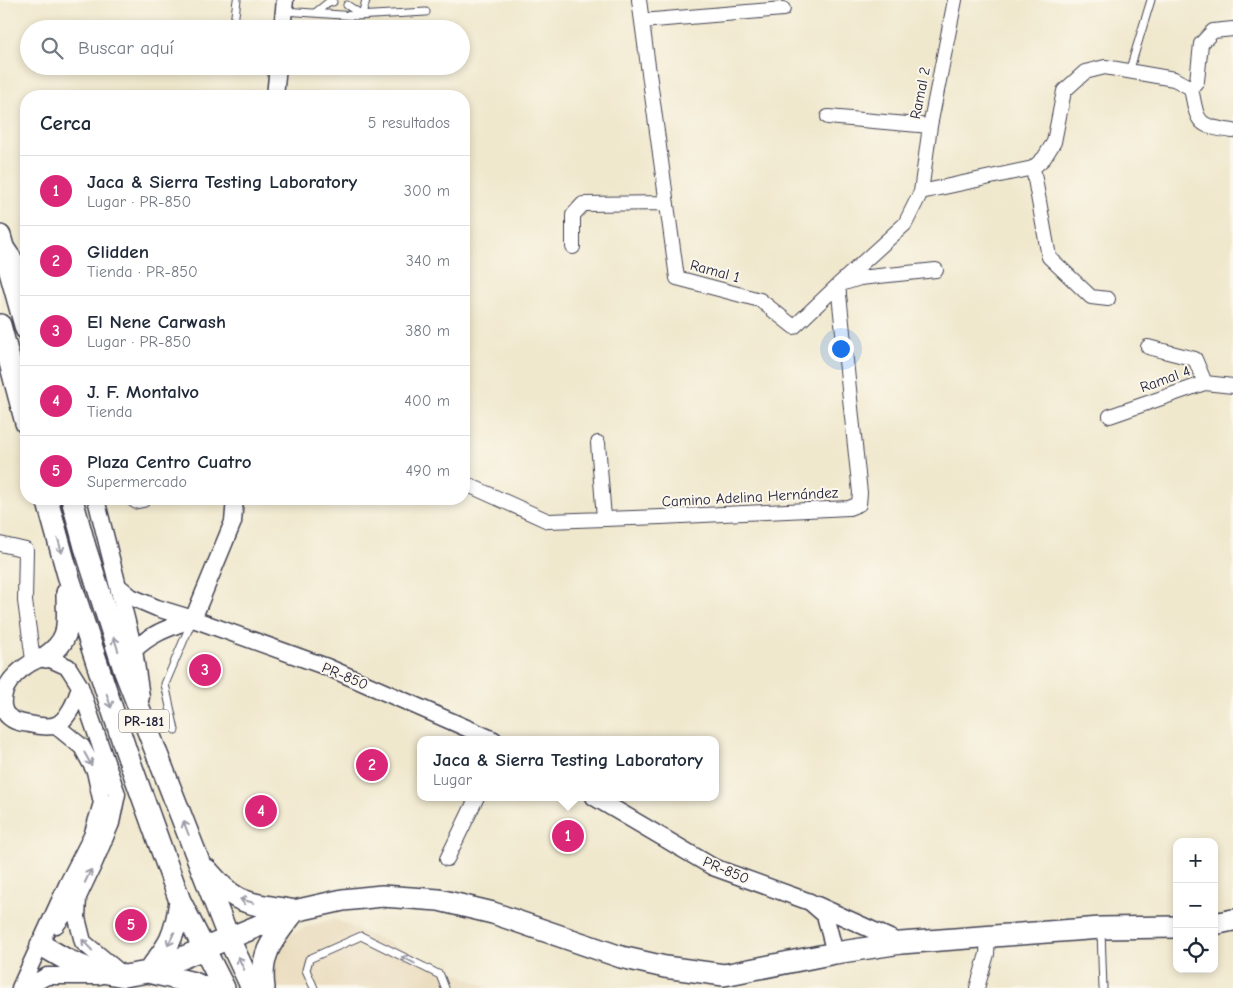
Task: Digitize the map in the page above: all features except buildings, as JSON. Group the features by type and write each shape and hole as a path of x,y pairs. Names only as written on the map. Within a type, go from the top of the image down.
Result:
{"main road":[{"path":"1,238 20,307"},
{"path":"0,326 20,401"},
{"name":"PR-181","path":"49,505 68,575 126,751 180,901 224,988"},
{"name":"PR-181","path":"74,505 125,672 229,939 252,988"},
{"path":"39,659 56,650 66,636 68,575"},
{"path":"198,860 224,889 238,899 294,912"},
{"path":"41,945 67,960 91,970 124,976 148,972 294,912 343,900 382,896 439,900 493,914 621,957 665,967 724,975 836,953 901,943 1101,928 1173,926"},
{"path":"148,972 172,938 176,928 180,901"},
{"path":"264,988 263,965 266,952 272,940 294,912"},
{"path":"1218,923 1233,920"},
{"path":"148,972 194,983 205,988"}],"street":[{"name":"Ramal 1","path":"639,0 677,278 760,300 794,327 838,285 860,278 936,270"},
{"name":"Ramal 2","path":"921,192 930,126 955,0"},
{"path":"283,20 284,6"},
{"path":"642,20 783,10"},
{"path":"1191,88 1197,81 1200,44 1213,31 1233,29"},
{"path":"838,285 905,224 921,192 1033,168 1044,158 1054,142 1064,91 1084,73 1105,66 1174,79 1191,88"},
{"path":"276,90 277,75"},
{"path":"1191,88 1196,117 1209,128 1233,131"},
{"path":"828,117 930,126"},
{"path":"1033,168 1049,257 1091,297 1108,300"},
{"path":"573,247 573,215 583,204 667,203"},
{"path":"1,238 20,267"},
{"name":"Camino Adelina Hernández","path":"470,486 548,520 661,517 849,508 859,504 860,492 838,285"},
{"path":"1148,347 1195,359 1205,383"},
{"name":"Ramal 4","path":"1110,416 1205,383 1233,386"},
{"path":"598,443 604,518"},
{"path":"98,505 134,650 145,723"},
{"path":"134,650 155,633 193,619 233,522 235,505"},
{"path":"0,544 26,550 25,601 39,659"},
{"name":"PR-850","path":"119,586 131,598 327,667 485,736"},
{"path":"20,988 67,885 92,836 102,803 95,771 82,747 55,725 16,722 3,716 0,700 4,683 19,669 39,659 68,667 80,686 116,794 111,823 78,897 41,945"},
{"path":"55,725 66,716 77,699 80,686"},
{"path":"447,859 474,801"},
{"name":"PR-850","path":"601,801 713,867 810,902 826,915 836,953"},
{"path":"78,897 77,918 83,942 124,976"},
{"path":"810,902 901,943"},
{"path":"977,988 987,954 988,937"},
{"path":"25,988 47,976 124,976"}],"lane":[{"path":"234,20 237,0"},
{"path":"362,16 366,0"},
{"path":"1129,72 1151,0"},
{"path":"315,13 330,1 333,2"},
{"path":"347,5 362,16"},
{"path":"284,6 315,13 362,16 426,12"},
{"path":"174,730 166,684 193,619"},
{"path":"1101,928 1103,988"},
{"path":"314,988 306,970 309,959 361,936 440,975 445,988"}],"shaded area":[{"path":"334,919 490,988 269,988 270,965 284,938 306,927"}],"place":[{"name":"El Nene Carwash","path":"205,670"},
{"name":"Glidden","path":"372,765"},
{"name":"J. F. Montalvo","path":"261,811"},
{"name":"Jaca & Sierra Testing Laboratory","path":"568,836"},
{"name":"Plaza Centro Cuatro","path":"131,925"}]}
